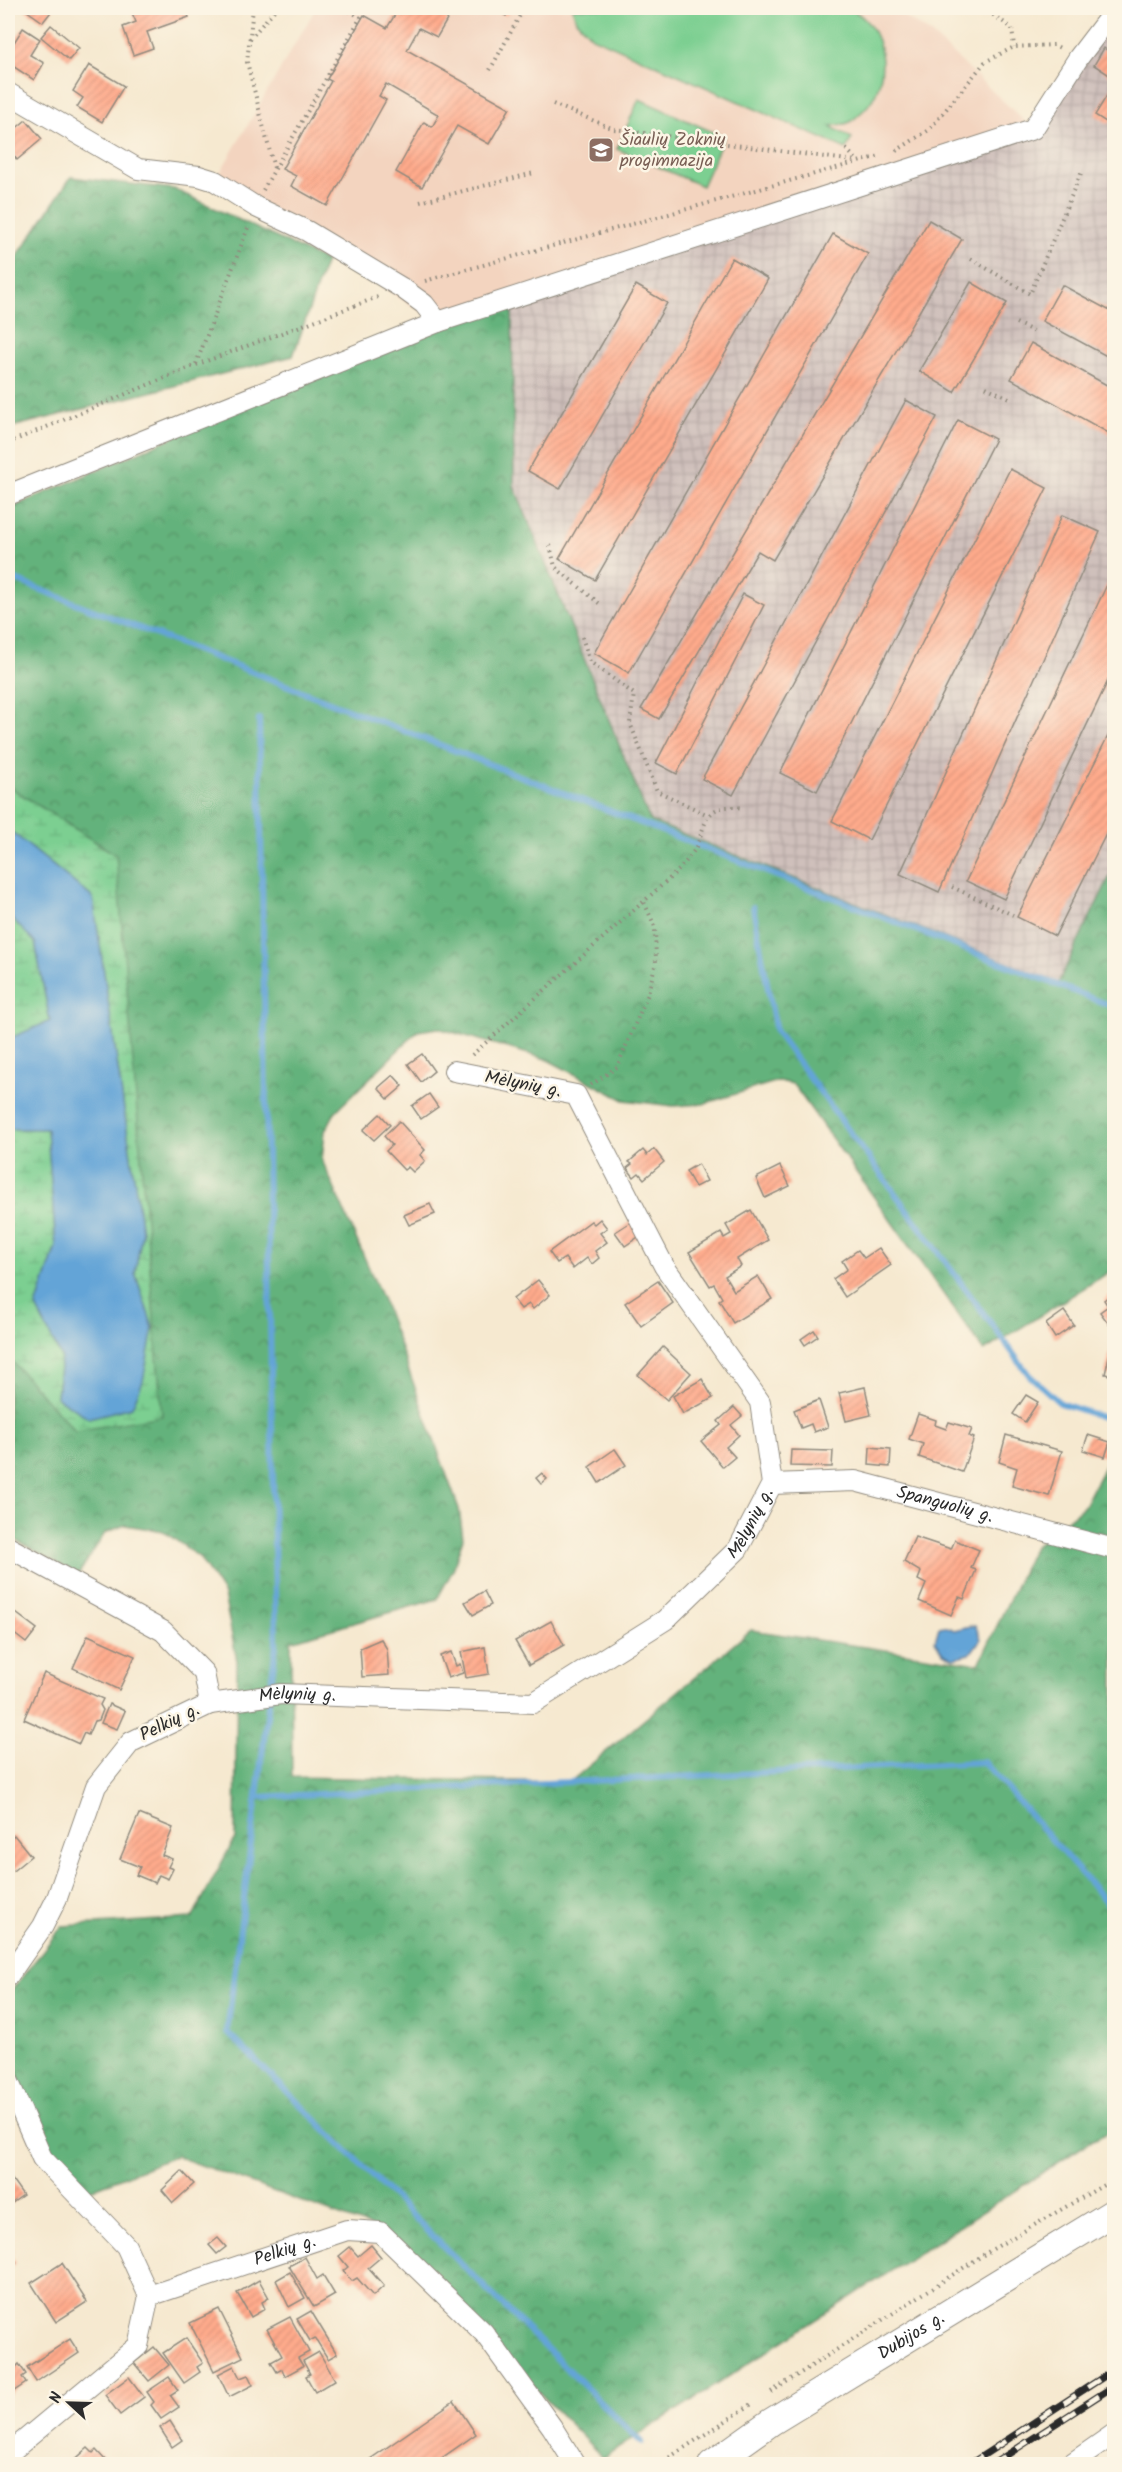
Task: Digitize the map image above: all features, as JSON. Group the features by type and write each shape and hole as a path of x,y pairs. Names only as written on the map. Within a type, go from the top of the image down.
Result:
{"main road":[{"name":"Dubijos g.","path":"712,2464 771,2422 1114,2212"}],"street":[{"path":"8,495 438,322 1033,129 1079,57 1114,11"},
{"path":"8,93 138,169 199,176 215,181 256,207 307,231 402,288 424,304 438,322"},
{"name":"Mėlynių g.","path":"210,1704 282,1694 533,1703 665,1620 738,1549 772,1484 759,1402 664,1266 576,1095 454,1071"},
{"name":"Spanguolių g.","path":"772,1484 855,1481 1114,1549"},
{"name":"Pelkių g.","path":"8,1547 163,1631 204,1673 210,1704 131,1742 96,1786 57,1898 43,1926 8,1976"},
{"path":"8,2080 42,2158 126,2246 149,2296 138,2346 8,2454"},
{"name":"Pelkių g.","path":"149,2296 347,2230 381,2232 484,2332 552,2427 575,2464"},
{"path":"1071,2464 1114,2434"}],"path":[{"path":"253,8 247,62 275,169"},
{"path":"250,40 276,8"},
{"path":"344,8 360,17"},
{"path":"267,182 366,8"},
{"path":"490,70 524,8"},
{"path":"983,8 1012,28 1014,48"},
{"path":"8,443 196,365 402,288 897,151 929,130 985,62 1014,48 1054,45 1079,57"},
{"path":"553,104 614,129 859,162"},
{"path":"846,149 859,162"},
{"path":"420,202 534,173"},
{"path":"971,260 1030,294 1081,173"},
{"path":"196,365 256,207"},
{"path":"1016,323 1037,333"},
{"path":"986,387 1011,399"},
{"path":"550,545 555,567 600,604"},
{"path":"582,637 590,662 634,694 630,723 657,791 708,815"},
{"path":"454,1071 680,868 694,850 708,815 724,806 743,808"},
{"path":"952,887 1013,915"},
{"path":"576,1095 617,1067 648,994 656,962 655,927 644,902"},
{"path":"768,2394 991,2250 1114,2179"},
{"path":"659,2464 758,2400"}],"shaded area":[{"name":"Šiaulių Zoknių progimnazija","path":"316,8 890,8 930,33 1033,129 438,322 215,181"},
{"path":"1102,26 1114,34 1114,868 1058,983 650,821 514,486 512,299 1033,129"}],"green space":[{"path":"572,8 848,8 861,16 871,27 878,40 882,70 879,85 873,99 854,119 846,124 830,126 852,138 846,149 592,37 576,20"},
{"path":"639,99 724,137 702,186 617,149"},
{"path":"71,177 174,189 326,261 293,356 8,428 8,270"},
{"path":"512,299 514,486 650,821 1058,983 1114,868 1114,1269 984,1351 793,1084 778,1081 703,1104 673,1106 624,1100 546,1059 438,1028 418,1031 336,1111 325,1131 322,1160 385,1305 459,1509 463,1538 453,1570 437,1599 291,1641 292,1777 570,1782 751,1630 979,1664 1034,1547 1084,1506 1114,1447 1114,2130 1093,2140 603,2458 382,2231 176,2156 84,2192 44,2145 8,2050 8,2004 12,1990 62,1926 192,1918 235,1838 237,1661 224,1595 199,1557 163,1531 125,1525 105,1533 78,1575 8,1536 8,1357 75,1431 116,856 8,786 8,509 438,322"},
{"path":"8,786 116,855 162,1416 75,1431 8,1357 8,1129 47,1129 56,1247 36,1307 61,1357 57,1398 153,1328 135,1273 142,1232 93,898 8,829"},
{"path":"8,915 35,941 50,1022 8,1039"}],"water":[{"path":"8,829 93,898 142,1232 135,1273 153,1328 143,1381 132,1407 89,1418 57,1398 61,1357 36,1307 56,1247 47,1129 8,1129 8,1039 50,1021 35,942 8,915"},
{"path":"975,1625 981,1639 970,1654 954,1658 943,1653 935,1641 939,1627 945,1626 954,1630"}],"building":[{"path":"23,8 54,8 43,22"},
{"path":"147,8 185,8 189,17 147,32 153,48 133,55 123,27 136,22 132,13"},
{"path":"399,8 454,8 437,37 419,28 407,50 510,108 489,144 457,126 422,187 396,172 424,122 432,127 439,115 386,84 379,96 386,100 327,206 291,186 296,176 282,169 331,81 327,79 364,15 387,28"},
{"path":"492,8 511,8 506,16"},
{"path":"51,25 79,48 69,60 41,37"},
{"path":"23,28 40,39 30,55 44,63 34,80 8,63 8,52"},
{"path":"1104,48 1114,55 1114,78 1094,65"},
{"path":"89,65 124,86 102,122 77,107 83,98 73,91"},
{"path":"1114,84 1114,116 1109,124 1095,115"},
{"path":"26,120 42,139 17,160 8,148 8,126 9,124 14,130"},
{"path":"929,220 962,239 773,560 758,551 659,719 641,709"},
{"path":"833,234 868,254 629,673 594,653"},
{"path":"732,258 768,279 595,580 559,559"},
{"path":"971,282 1007,303 954,392 919,371"},
{"path":"636,285 667,303 560,489 528,471"},
{"path":"1062,285 1114,313 1114,360 1042,321"},
{"path":"1031,343 1114,389 1114,436 1011,379"},
{"path":"906,400 937,417 733,795 702,779"},
{"path":"958,420 995,439 817,791 780,773"},
{"path":"1010,469 1047,488 869,840 832,821"},
{"path":"1062,515 1100,532 939,892 900,874"},
{"path":"1114,570 1114,668 1004,899 966,881"},
{"path":"743,594 764,605 677,774 656,763"},
{"path":"1114,724 1114,818 1055,936 1017,917"},
{"path":"422,1054 434,1071 421,1082 408,1064"},
{"path":"393,1075 403,1086 388,1099 378,1088"},
{"path":"429,1094 438,1107 421,1119 412,1106"},
{"path":"380,1114 390,1125 374,1140 363,1130"},
{"path":"399,1121 425,1150 420,1155 425,1161 413,1172 408,1167 404,1170 386,1151 392,1145 384,1136"},
{"path":"654,1149 664,1162 644,1179 639,1173 634,1177 627,1168 632,1164 629,1162 643,1150 647,1155"},
{"path":"698,1164 707,1181 695,1187 686,1171"},
{"path":"780,1166 790,1186 765,1198 756,1178"},
{"path":"430,1204 435,1214 409,1225 404,1215"},
{"path":"751,1210 768,1240 737,1259 741,1266 725,1276 734,1291 758,1276 772,1299 733,1323 719,1300 722,1298 714,1284 710,1286 689,1252 721,1233 724,1238 731,1234 726,1225"},
{"path":"600,1219 607,1228 600,1233 607,1242 595,1251 599,1258 592,1264 587,1258 573,1269 565,1258 557,1263 549,1252 591,1221 594,1224"},
{"path":"632,1221 641,1235 625,1246 615,1232"},
{"path":"879,1248 891,1265 845,1297 833,1279 847,1269 842,1261 858,1250 864,1258"},
{"path":"538,1280 550,1295 533,1309 529,1304 521,1309 513,1299"},
{"path":"658,1281 673,1303 641,1326 625,1303"},
{"path":"1114,1292 1114,1325 1111,1327 1100,1312 1108,1306 1104,1300"},
{"path":"1064,1311 1074,1325 1055,1338 1046,1324"},
{"path":"814,1330 818,1336 805,1345 801,1339"},
{"path":"1112,1344 1114,1344 1114,1376 1105,1374"},
{"path":"663,1347 691,1373 667,1400 638,1375"},
{"path":"702,1379 713,1398 683,1414 673,1396"},
{"path":"865,1387 871,1415 846,1421 839,1393"},
{"path":"1026,1395 1038,1402 1025,1422 1013,1414"},
{"path":"819,1400 828,1427 814,1432 811,1424 801,1428 794,1410"},
{"path":"734,1407 742,1416 731,1425 739,1435 726,1447 735,1457 723,1467 701,1441 721,1425 718,1421"},
{"path":"918,1414 936,1420 935,1425 946,1429 949,1422 972,1429 969,1436 974,1438 962,1472 919,1457 923,1444 909,1439"},
{"path":"1006,1435 1062,1451 1049,1496 1012,1486 1017,1468 999,1462"},
{"path":"1088,1435 1110,1442 1105,1457 1083,1450"},
{"path":"870,1447 891,1449 890,1467 869,1465"},
{"path":"615,1449 626,1465 599,1483 589,1467"},
{"path":"791,1450 833,1451 832,1467 790,1466"},
{"path":"542,1473 547,1479 541,1484 536,1478"},
{"path":"915,1537 951,1549 955,1540 979,1550 971,1568 976,1570 964,1599 959,1597 951,1615 919,1601 926,1584 918,1580 921,1572 904,1562"},
{"path":"484,1591 491,1605 473,1615 465,1602"},
{"path":"8,1607 37,1629 26,1643 8,1629"},
{"path":"551,1621 564,1645 529,1665 515,1641"},
{"path":"88,1635 135,1656 119,1690 73,1668"},
{"path":"381,1639 387,1649 389,1675 362,1677 360,1648"},
{"path":"485,1647 489,1674 466,1678 461,1652"},
{"path":"451,1652 456,1666 460,1664 463,1673 448,1678 440,1656"},
{"path":"44,1673 103,1699 100,1705 103,1710 99,1720 94,1721 88,1735 84,1733 79,1744 24,1719"},
{"path":"109,1704 125,1711 117,1729 101,1723"},
{"path":"139,1814 173,1828 162,1855 172,1859 168,1867 173,1869 168,1879 159,1875 155,1883 136,1875 140,1867 120,1859"},
{"path":"14,1835 31,1856 8,1875 8,1841"},
{"path":"182,2171 194,2184 173,2203 162,2190"},
{"path":"8,2174 23,2195 8,2206"},
{"path":"218,2238 226,2247 217,2254 209,2245"},
{"path":"8,2245 14,2250 11,2257 16,2263 8,2269"},
{"path":"371,2245 381,2257 368,2268 384,2286 373,2296 357,2278 352,2281 343,2271 348,2267 339,2256 350,2247 358,2256"},
{"path":"305,2257 317,2279 323,2275 335,2295 314,2307 289,2266"},
{"path":"62,2263 87,2302 56,2322 31,2283"},
{"path":"290,2272 305,2298 289,2307 276,2280"},
{"path":"259,2280 269,2298 262,2302 265,2309 251,2317 237,2293"},
{"path":"219,2309 243,2357 214,2371 190,2323"},
{"path":"311,2311 337,2354 328,2359 315,2338 310,2341 297,2319"},
{"path":"290,2317 309,2352 298,2358 303,2366 285,2376 282,2369 277,2372 271,2362 282,2356 267,2329"},
{"path":"186,2338 203,2363 197,2367 200,2372 184,2383 163,2353"},
{"path":"70,2339 79,2353 36,2382 27,2367"},
{"path":"154,2347 169,2365 149,2381 134,2363"},
{"path":"319,2352 335,2380 315,2392 306,2376 310,2374 303,2361"},
{"path":"8,2354 16,2367 19,2364 26,2374 22,2377 26,2383 8,2395"},
{"path":"234,2366 240,2378 248,2375 253,2385 229,2397 218,2374"},
{"path":"129,2377 144,2397 120,2415 105,2395"},
{"path":"169,2377 178,2390 170,2395 179,2407 161,2419 151,2405 154,2402 147,2392"},
{"path":"454,2401 476,2434 433,2464 363,2464"},
{"path":"170,2421 182,2440 172,2447 160,2428"},
{"path":"88,2448 93,2453 96,2450 107,2462 70,2464"}],"waterway":[{"path":"8,577 1114,1007"},
{"path":"259,719 276,1645 227,2032 641,2442"},
{"path":"753,907 776,1032 1029,1375 1060,1403 1114,1421"},
{"path":"257,1797 984,1762 1114,1911"}],"railway":[{"path":"970,2464 1114,2370"},
{"path":"993,2464 1114,2386"}],"place":[{"name":"Šiaulių Zoknių progimnazija","path":"601,150"}]}
